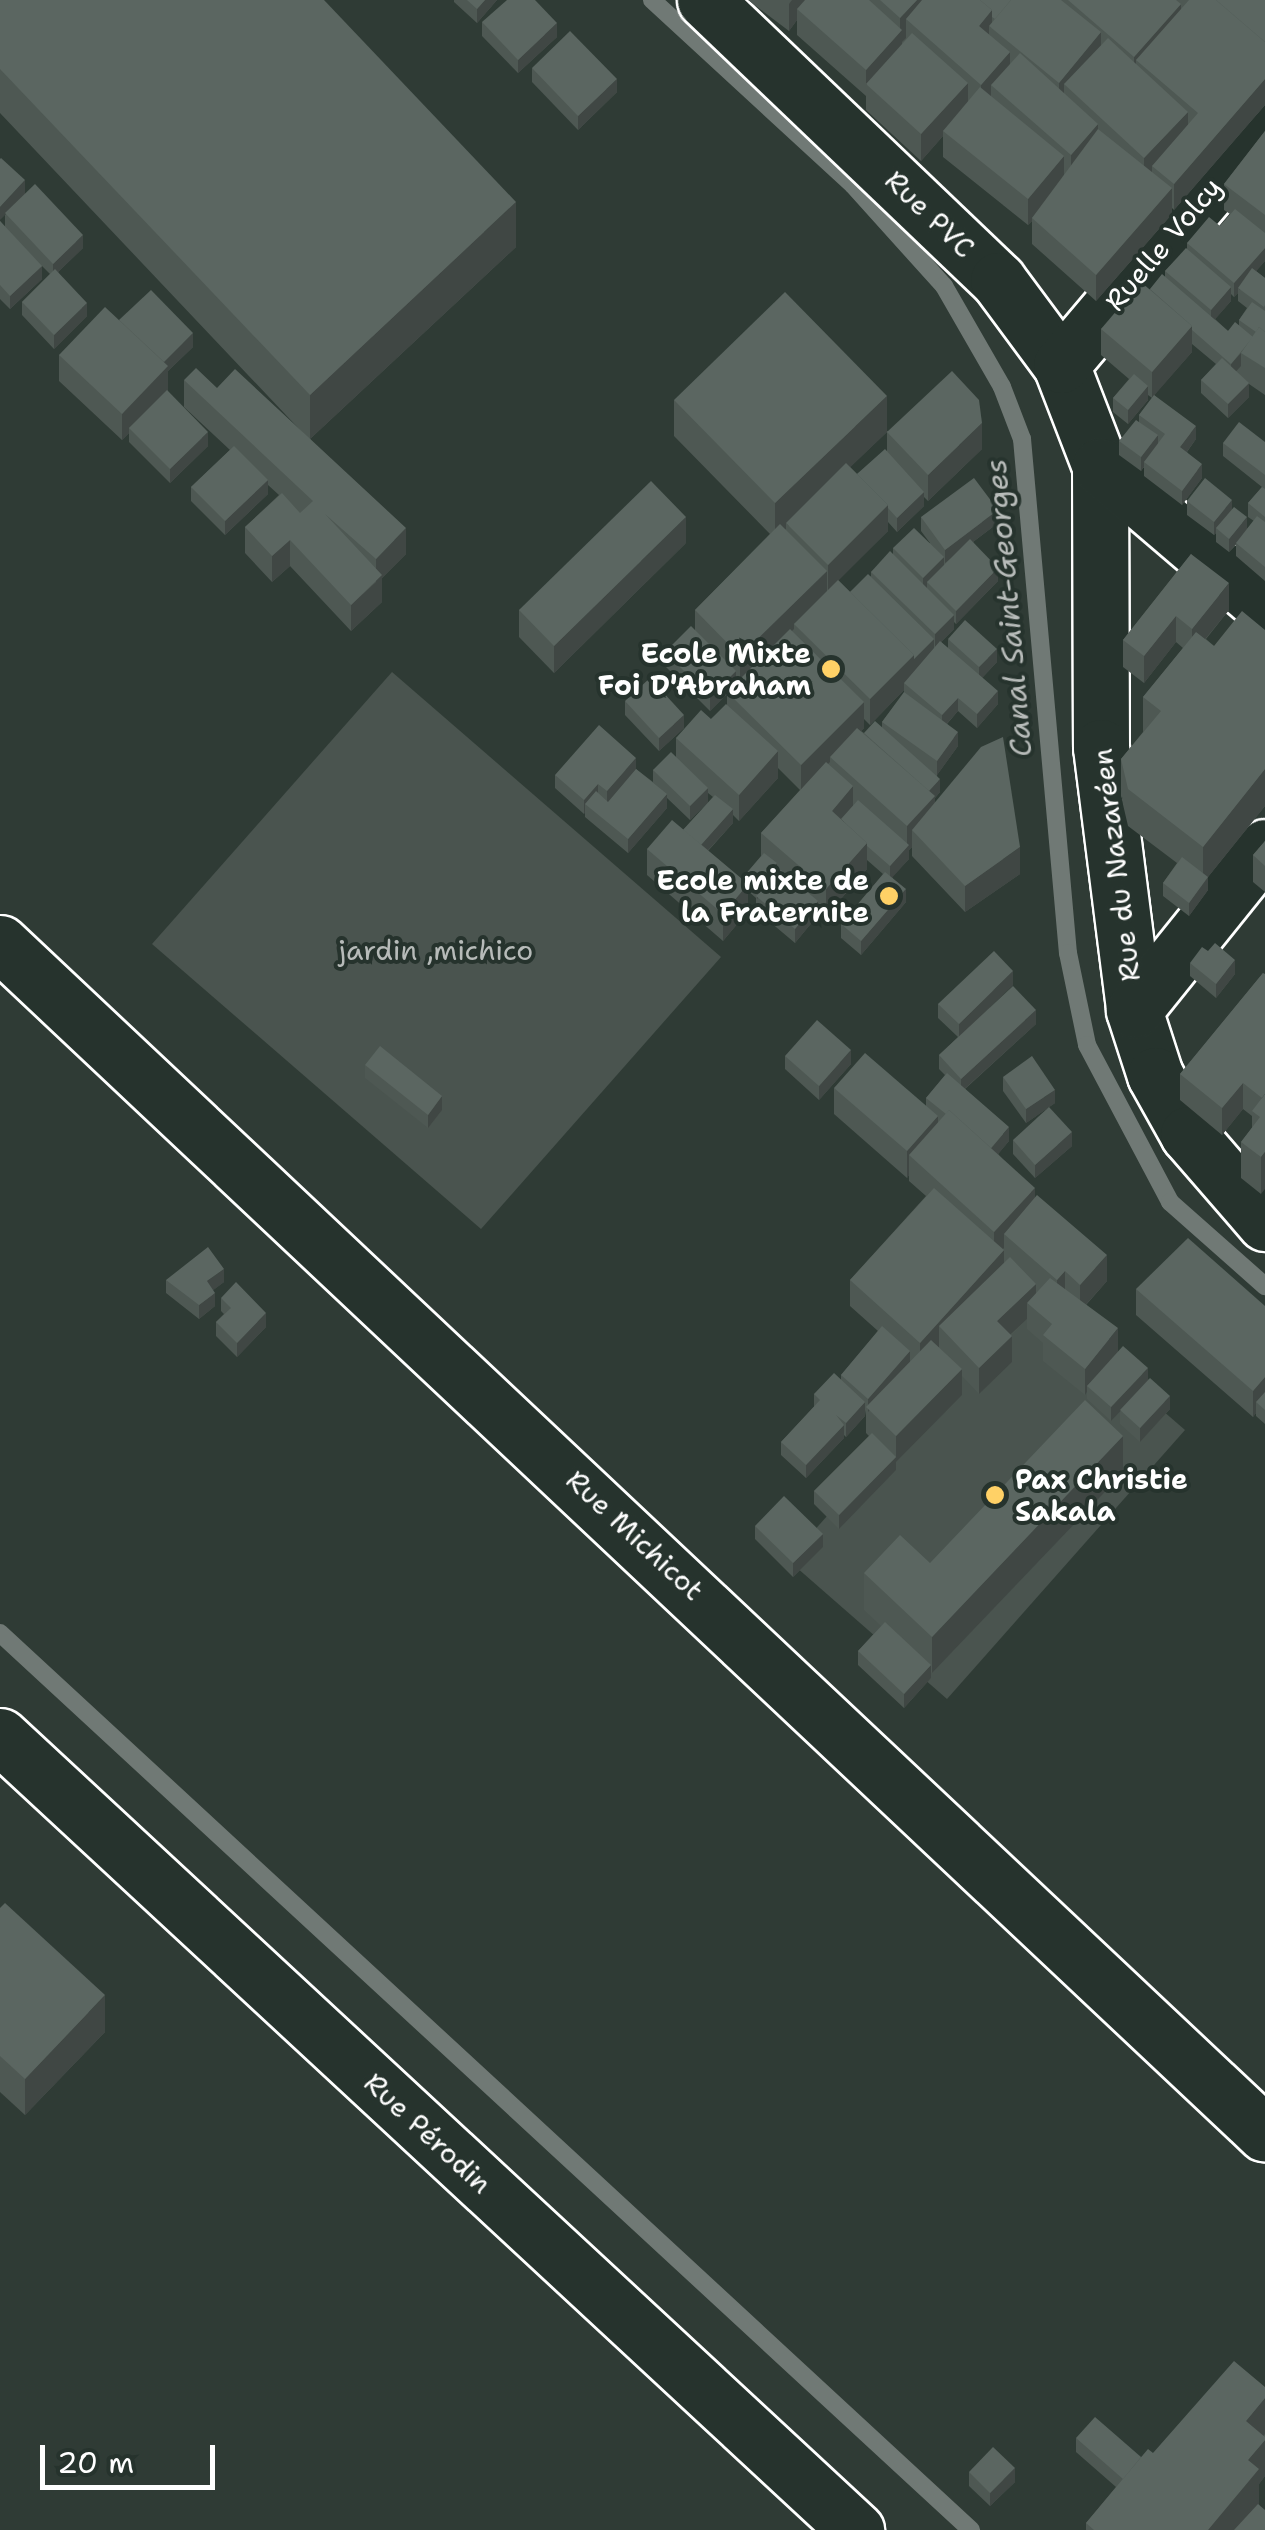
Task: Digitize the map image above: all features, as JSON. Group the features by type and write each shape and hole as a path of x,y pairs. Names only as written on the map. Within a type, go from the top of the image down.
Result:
{"street":[{"name":"Rue PVC","path":"705,0 998,280 1062,365 1080,470"},
{"name":"Ruelle Volcy","path":"1062,365 1265,124"},
{"path":"1080,470 1265,607"},
{"name":"Rue du Nazaréen","path":"1080,470 1089,748 1134,1010 1155,1075 1188,1134 1265,1222"},
{"path":"1134,1010 1265,847"},
{"name":"Rue Michicot","path":"0,944 1265,2134"},
{"name":"Rue Pérodin","path":"0,1736 856,2530"}],"green space":[{"name":"jardin ,michico","path":"392,672 721,957 481,1229 152,944"},
{"path":"1026,1292 1185,1430 947,1699 788,1560"}],"building":[{"path":"0,0 324,0 516,202 310,395 0,69"},
{"path":"467,0 485,0 477,9"},
{"path":"507,0 535,0 557,23 518,60 482,22"},
{"path":"805,0 869,0 902,30 866,70 797,9"},
{"path":"880,0 917,0 900,18"},
{"path":"922,0 980,0 992,10 979,26 1010,52 981,85 906,19"},
{"path":"980,0 1011,0 995,19 992,10"},
{"path":"1011,0 1061,0 1101,32 1059,83 989,26"},
{"path":"1068,0 1176,0 1181,4 1134,57"},
{"path":"1189,0 1216,0 1265,42 1265,79 1174,184 1152,166 1198,113 1136,60"},
{"path":"1216,0 1265,0 1265,42"},
{"path":"570,31 617,79 578,116 532,68"},
{"path":"912,33 968,83 921,134 866,84"},
{"path":"1108,38 1188,112 1144,158 1064,84"},
{"path":"1020,53 1098,124 1071,155 991,85"},
{"path":"980,87 1064,156 1028,199 943,131"},
{"path":"1098,129 1172,188 1096,275 1032,218"},
{"path":"1265,131 1265,215 1224,184"},
{"path":"0,159 25,180 0,207"},
{"path":"35,184 83,235 53,264 5,213"},
{"path":"1235,209 1265,233 1265,248 1234,283 1187,243 1209,217 1220,226"},
{"path":"0,221 42,266 10,296 0,285"},
{"path":"1186,248 1231,287 1211,310 1165,271"},
{"path":"1252,268 1265,278 1264,307 1238,288"},
{"path":"55,269 87,303 54,335 22,302"},
{"path":"1162,274 1228,331 1235,322 1253,337 1231,364 1150,289"},
{"path":"1141,282 1192,326 1152,372 1101,329"},
{"path":"151,290 193,333 164,362 119,320"},
{"path":"785,292 887,396 775,503 674,400"},
{"path":"1252,302 1265,311 1265,332 1259,327 1256,332 1239,320"},
{"path":"105,307 168,366 122,414 59,355"},
{"path":"1259,327 1265,332 1265,368 1241,353"},
{"path":"1222,358 1249,383 1228,404 1201,380"},
{"path":"196,368 217,388 235,369 406,528 376,559 325,514 382,575 351,605 290,540 272,556 245,527 282,493 300,513 313,501 184,380"},
{"path":"952,371 979,400 982,423 928,475 887,432"},
{"path":"1134,374 1148,386 1128,410 1113,398"},
{"path":"167,390 208,432 170,469 129,428"},
{"path":"1154,395 1196,426 1180,447 1202,464 1182,491 1144,462 1165,434 1139,415"},
{"path":"1136,420 1158,435 1141,457 1119,441"},
{"path":"1239,422 1265,442 1265,475 1223,443"},
{"path":"234,446 268,480 225,521 191,487"},
{"path":"885,449 924,492 897,518 857,474"},
{"path":"846,463 888,505 828,565 786,523"},
{"path":"974,478 998,510 945,550 921,517"},
{"path":"1205,478 1232,500 1214,522 1187,501"},
{"path":"651,481 686,517 554,646 519,610"},
{"path":"1262,487 1265,489 1265,517 1248,503"},
{"path":"1234,507 1247,517 1229,539 1216,528"},
{"path":"1257,516 1265,522 1265,567 1236,543"},
{"path":"780,524 827,571 740,656 695,610"},
{"path":"914,528 944,557 923,578 893,548"},
{"path":"970,539 998,568 956,611 927,582"},
{"path":"890,551 954,615 935,634 871,572"},
{"path":"1191,554 1229,583 1192,629 1176,616 1144,656 1123,640"},
{"path":"868,574 934,639 914,659 850,592"},
{"path":"838,580 914,655 870,699 794,624"},
{"path":"1242,611 1265,630 1265,769 1203,847 1128,789 1121,759 1161,711 1143,697 1196,632 1214,646"},
{"path":"965,620 997,649 979,667 948,639"},
{"path":"691,626 736,671 710,697 665,652"},
{"path":"790,629 864,702 801,765 727,692"},
{"path":"940,641 998,691 977,714 958,698 942,715 904,683"},
{"path":"650,678 684,715 659,738 625,701"},
{"path":"904,692 958,732 937,761 882,722"},
{"path":"726,704 778,751 739,795 676,738 701,710 711,719"},
{"path":"875,721 940,779 929,791 864,733"},
{"path":"599,725 636,758 607,791 598,784 584,800 555,775"},
{"path":"857,728 935,796 907,826 830,757"},
{"path":"1003,737 1020,847 965,886 912,830 981,747"},
{"path":"671,752 708,788 690,806 653,770"},
{"path":"826,762 853,786 832,811 867,843 826,889 761,833"},
{"path":"636,769 667,794 628,839 585,804 596,791 608,802"},
{"path":"715,795 733,809 701,845 683,830"},
{"path":"858,800 909,845 890,866 841,819"},
{"path":"672,820 748,884 723,914 647,849"},
{"path":"1265,841 1265,866 1253,855"},
{"path":"764,853 777,863 757,886 745,875"},
{"path":"1182,857 1208,877 1189,903 1163,883"},
{"path":"781,870 818,901 795,929 756,896"},
{"path":"885,872 906,889 861,941 841,924"},
{"path":"1215,943 1235,960 1216,984 1190,963 1202,947 1208,951"},
{"path":"994,951 1013,971 959,1024 938,1004"},
{"path":"1263,973 1265,1094 1262,1098 1243,1083 1222,1108 1180,1074"},
{"path":"1013,986 1036,1010 961,1079 939,1055"},
{"path":"817,1020 851,1050 819,1086 785,1056"},
{"path":"380,1046 442,1096 428,1115 365,1065"},
{"path":"865,1053 938,1116 907,1151 834,1088"},
{"path":"1032,1056 1055,1090 1026,1109 1003,1077"},
{"path":"947,1073 1009,1127 991,1148 949,1110 946,1114 926,1098"},
{"path":"1265,1094 1265,1152 1261,1157 1241,1142 1260,1117 1252,1111"},
{"path":"1049,1107 1072,1132 1035,1165 1013,1140"},
{"path":"949,1110 1035,1188 994,1232 909,1155"},
{"path":"934,1188 1004,1250 920,1343 850,1280"},
{"path":"1037,1195 1107,1255 1080,1285 1065,1271 1057,1280 1004,1234"},
{"path":"1188,1238 1265,1306 1265,1377 1253,1391 1136,1289"},
{"path":"208,1247 224,1269 207,1281 215,1293 199,1305 166,1280"},
{"path":"1010,1257 1036,1284 997,1321 1012,1336 979,1368 939,1326"},
{"path":"1050,1278 1118,1328 1085,1369 1043,1335 1052,1324 1027,1303"},
{"path":"236,1282 266,1313 237,1343 216,1322 231,1308 221,1298"},
{"path":"882,1326 910,1351 868,1399 841,1375"},
{"path":"931,1340 962,1369 896,1436 866,1407"},
{"path":"1123,1346 1148,1368 1111,1407 1087,1386"},
{"path":"834,1373 865,1402 846,1423 836,1415 844,1425 806,1465 781,1442 820,1400 814,1394"},
{"path":"1150,1378 1170,1396 1140,1428 1120,1410"},
{"path":"1265,1392 1265,1410 1256,1402"},
{"path":"1085,1400 1123,1436 932,1637 864,1573 900,1535 930,1563"},
{"path":"872,1433 896,1457 839,1515 814,1491"},
{"path":"784,1496 823,1534 793,1563 755,1526"},
{"path":"885,1622 931,1665 904,1694 858,1651"},
{"path":"5,1903 105,1995 25,2079 0,2056 0,1908"},
{"path":"1234,2361 1265,2387 1265,2398 1246,2421 1265,2437 1248,2460 1259,2469 1208,2530 1094,2530 1086,2523 1148,2449 1153,2453"},
{"path":"1095,2417 1141,2457 1123,2479 1076,2438"},
{"path":"993,2447 1015,2468 990,2493 969,2472"},
{"path":"1258,2504 1265,2510 1265,2530 1234,2530"}],"waterway":[{"name":"Canal Saint-Georges","path":"652,0 853,185 944,286 1002,387 1022,439 1068,953 1087,1045 1170,1202 1265,1286"},
{"path":"0,1633 971,2530"}],"place":[{"name":"Ecole Mixte Foi D'Abraham","path":"831,669"},
{"name":"Ecole mixte de la Fraternite","path":"889,896"},
{"name":"Pax Christie Sakala","path":"995,1495"}]}
